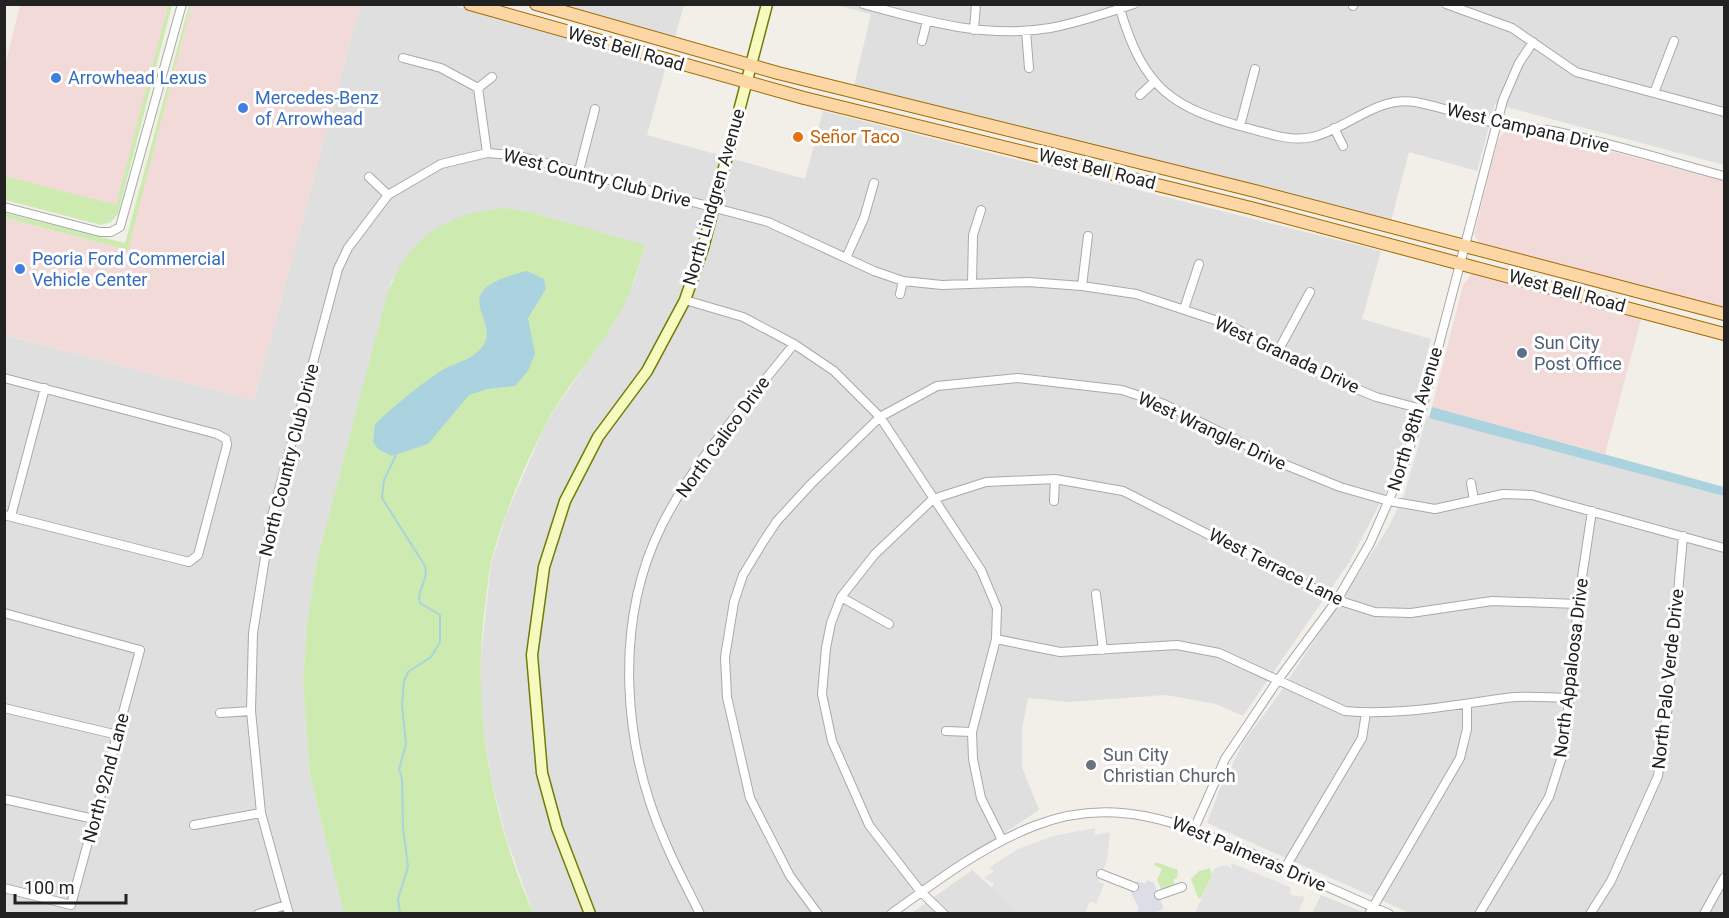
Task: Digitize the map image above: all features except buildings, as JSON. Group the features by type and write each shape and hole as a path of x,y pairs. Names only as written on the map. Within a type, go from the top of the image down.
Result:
{"main road":[{"name":"West Bell Road","path":"470,4 746,82 1460,263 1725,334"},
{"name":"West Bell Road","path":"536,4 751,65 1725,314"}],"street":[{"name":"North Lindgren Avenue","path":"590,914 557,828 542,773 532,655 544,567 565,501 598,437 647,371 685,300 714,207 767,4"},
{"path":"974,30 976,4"},
{"path":"868,5 927,21 974,30 1026,31 1070,24 1134,4"},
{"path":"1446,4 1505,25 1575,72 1725,112"},
{"path":"4,207 100,232 111,232 120,227 180,5"},
{"name":"West Campana Drive","path":"1120,9 1132,48 1154,82 1174,100 1190,110 1240,126 1296,139 1313,137 1373,109 1397,102 1414,102 1497,124 1559,133 1725,176"},
{"path":"922,41 927,21"},
{"path":"1026,31 1029,68"},
{"path":"1654,93 1674,41"},
{"name":"North 98th Avenue","path":"1194,829 1225,759 1278,680 1337,600 1370,543 1389,501 1403,468 1422,409 1497,124 1515,72 1533,42"},
{"path":"403,58 441,68 478,88"},
{"path":"1240,126 1255,69"},
{"path":"478,88 492,77"},
{"path":"1140,95 1154,82"},
{"path":"478,88 487,153"},
{"path":"579,171 595,109"},
{"path":"1334,128 1343,146"},
{"name":"West Country Club Drive","path":"362,228 388,195 441,164 487,153 515,155 714,207"},
{"path":"369,177 388,195"},
{"path":"846,258 864,218 874,183"},
{"name":"West Granada Drive","path":"714,207 768,222 846,258 903,280 935,285 1028,282 1082,286 1136,294 1227,324 1321,374 1376,397 1422,409"},
{"path":"972,284 973,235 981,210"},
{"name":"North Country Club Drive","path":"287,909 261,813 251,711 253,633 271,520 338,269 348,248 362,228"},
{"path":"1082,286 1088,236"},
{"path":"1184,309 1199,264"},
{"path":"900,294 903,280"},
{"path":"1278,351 1310,292"},
{"path":"685,300 743,317 794,344 834,371 880,417 981,570 997,608 996,639 972,732 973,759 981,798 1002,840"},
{"name":"North Calico Drive","path":"700,914 665,844 652,807 640,759 629,706 629,659 634,616 642,582 666,519 693,473 794,344"},
{"path":"4,378 45,388 217,434 226,440 226,448 198,555 193,561 184,562 8,515 45,388"},
{"name":"West Wrangler Drive","path":"818,914 790,876 750,798 727,696 725,657 734,602 743,575 763,542 777,521 811,484 880,417 937,386 1018,378 1122,390 1164,404 1286,465 1340,487 1389,501 1435,509 1503,494 1532,495 1725,548"},
{"path":"1054,479 1054,501"},
{"name":"West Terrace Lane","path":"933,499 986,482 1054,479 1123,491 1337,600 1375,612 1411,613 1492,601 1578,604"},
{"path":"1471,483 1474,500"},
{"path":"933,499 875,554 841,597 825,648 822,694 832,741 869,825 921,892 944,914"},
{"name":"North Appaloosa Drive","path":"1479,914 1549,797 1564,750 1578,604 1592,510"},
{"name":"North Palo Verde Drive","path":"1590,914 1611,881 1658,776 1668,706 1683,536"},
{"path":"1096,594 1103,650"},
{"path":"841,597 889,624"},
{"name":"North 92nd Lane","path":"4,613 140,650 71,905 4,888"},
{"path":"996,639 1060,652 1177,645 1219,653 1345,711 1366,713 1467,705 1508,697 1570,698"},
{"path":"1371,910 1460,758 1467,729 1467,705"},
{"path":"4,708 118,735"},
{"path":"220,713 251,711"},
{"path":"1285,868 1362,738 1366,713"},
{"path":"946,731 972,732"},
{"path":"4,799 94,819"},
{"path":"194,825 261,813"},
{"name":"West Palmeras Drive","path":"891,914 1002,840 1035,825 1095,813 1136,813 1194,829 1285,868 1371,910 1389,914"},
{"path":"1101,874 1134,888"},
{"path":"1704,914 1725,878"},
{"path":"1159,895 1182,887"},
{"path":"258,914 287,909"}],"shaded area":[{"path":"449,4 666,66 647,135 805,179 823,111 1381,251 1362,319 1431,339 1395,474 1350,561 1243,716 1216,704 1166,695 1069,702 1028,698 1022,729 1022,767 1039,810 884,913 533,913 506,837 492,783 484,735 479,675 491,564 507,513 543,430 614,324 635,280 645,246 531,212 507,208 392,280 316,564 307,624 303,682 310,776 344,913 5,914 4,335 254,400 360,5"},
{"path":"20,5 168,5 116,206 5,176 5,65"},
{"path":"191,5 360,5 254,400 5,335 4,218 125,249 131,237"},
{"path":"554,5 684,5 675,37"},
{"path":"836,5 1724,5 1724,165 1495,104 1477,171 1409,152 1391,221 854,86 871,14"},
{"path":"1504,132 1561,138 1724,181 1724,307 1480,244 1474,234 1498,140"},
{"path":"1472,274 1641,319 1605,454 1432,407 1463,285"},
{"path":"1427,416 1724,496 1724,913 1410,913 1207,823 1219,791 1244,741 1275,700 1388,528 1404,495"},
{"path":"1095,828 1095,835 1110,832 1107,861 1098,881 1104,884 1096,904 1090,901 1085,913 1021,913 991,889 994,884 984,878 994,871 990,867 1018,849 1053,836"},
{"path":"1231,863 1290,887 1291,895 1305,897 1298,913 1195,913 1215,868 1227,865 1232,869"},
{"path":"972,870 1021,913 910,914"},
{"path":"1147,880 1154,883 1163,907 1162,910 1152,913 1136,913 1139,908 1131,893 1137,881 1145,884"},
{"path":"1321,895 1365,913 1312,913"}],"green space":[{"path":"168,5 172,5 118,214 111,222 101,225 5,200 5,176 116,205"},
{"path":"189,5 191,5 128,250 5,218 5,213 125,243"},
{"path":"507,208 531,212 645,245 632,286 619,316 558,404 533,450 510,505 491,562 481,646 483,724 488,763 506,840 533,913 344,914 310,776 303,682 307,624 316,564 385,302 393,280 415,246 430,233 464,216"},
{"path":"1156,862 1178,870 1177,878 1173,880 1176,886 1162,891 1157,880 1162,869 1154,865"},
{"path":"1210,868 1212,875 1201,898 1198,898 1191,879 1199,871"}],"water":[{"path":"527,271 544,279 546,289 528,318 535,354 528,371 515,386 487,389 469,395 428,444 392,456 378,449 373,442 375,424 431,378 472,356 482,347 487,337 480,297 486,288 501,279"},
{"path":"1432,407 1724,487 1724,496 1429,418"}],"waterway":[{"path":"396,455 384,480 382,498 425,566 420,603 440,615 440,642 431,657 408,672 404,681 402,705 406,744 399,769 402,779 403,827 408,867 398,899 400,914"}],"place":[{"name":"Arrowhead Lexus","path":"56,78"},
{"name":"Mercedes-Benz of Arrowhead","path":"243,108"},
{"name":"Señor Taco","path":"798,137"},
{"name":"Peoria Ford Commercial Vehicle Center","path":"20,269"},
{"name":"Sun City Post Office","path":"1522,353"},
{"name":"Sun City Christian Church","path":"1091,765"}]}
